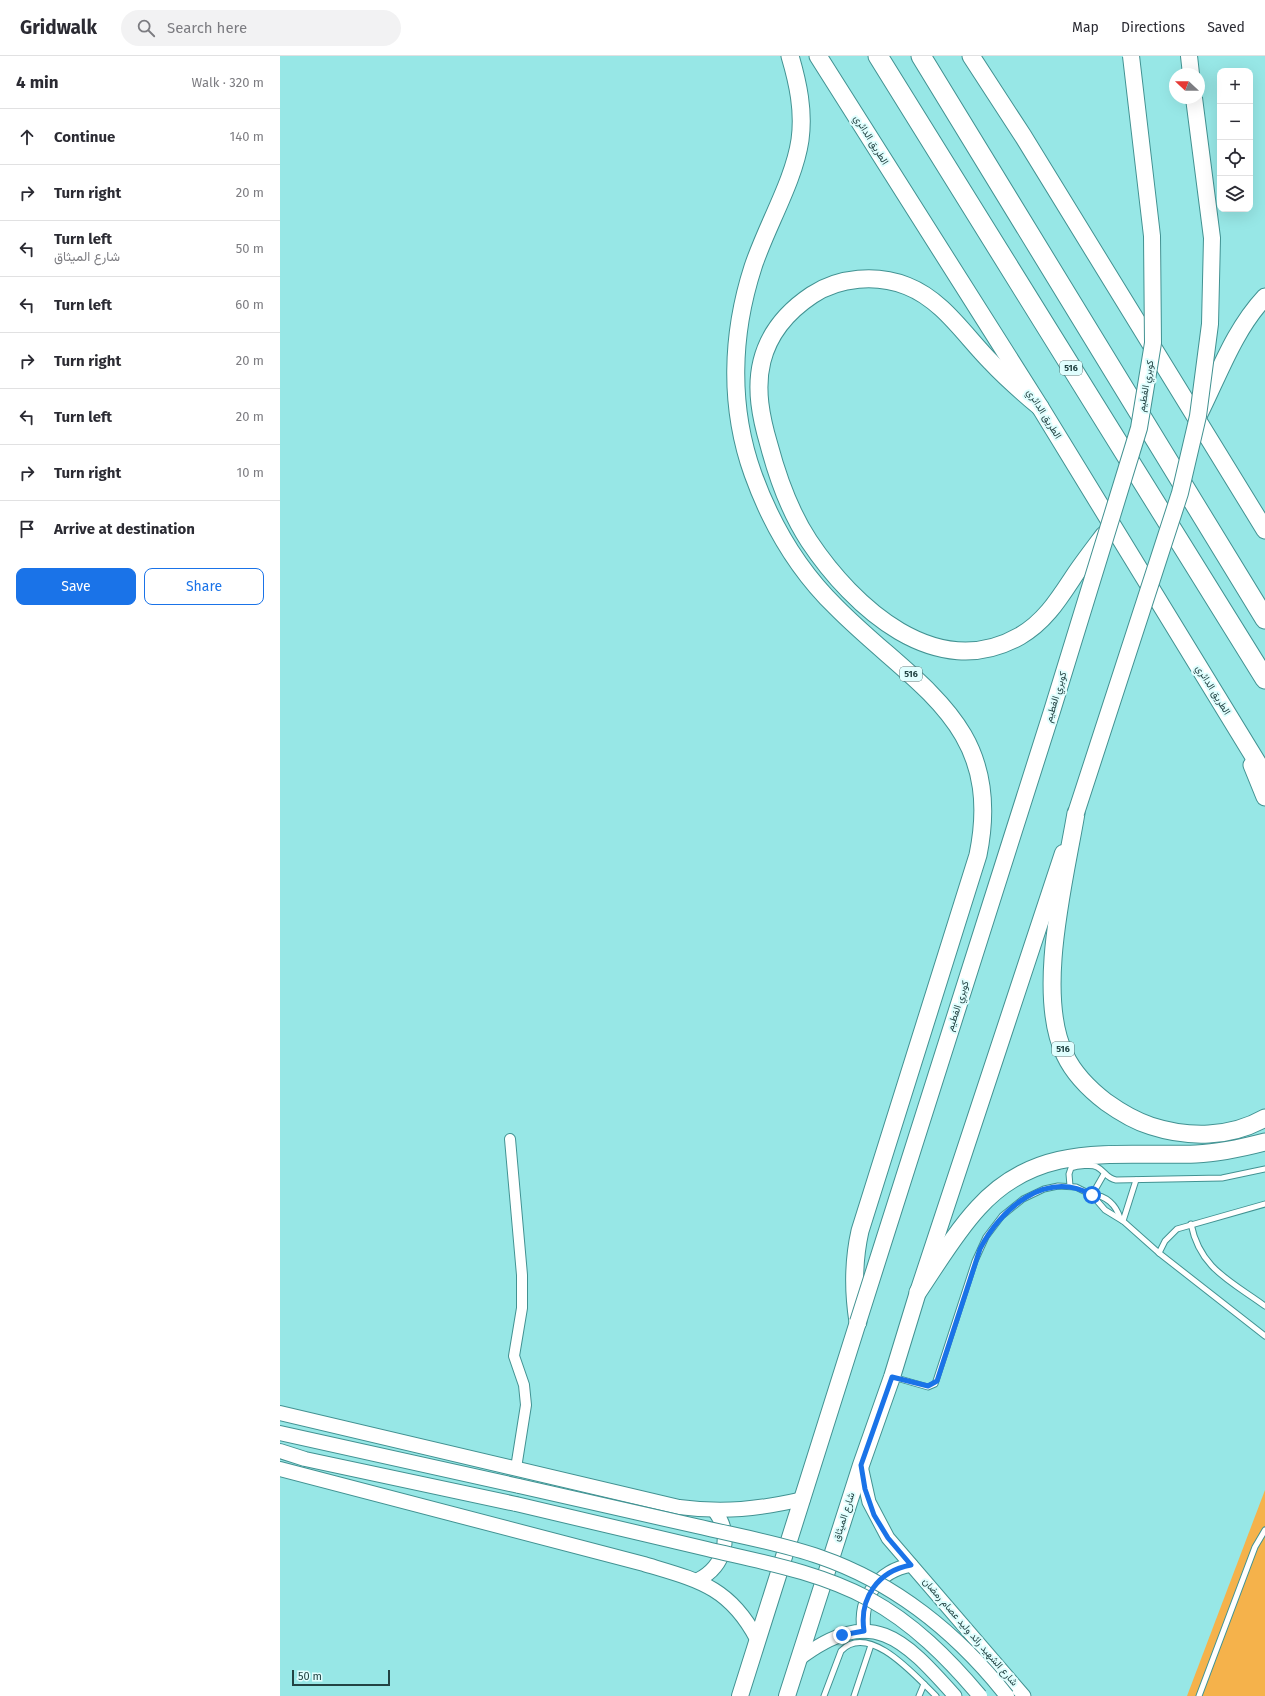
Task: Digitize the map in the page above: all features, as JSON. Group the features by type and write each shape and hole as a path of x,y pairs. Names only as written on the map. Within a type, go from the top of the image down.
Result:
{"highway":[{"name":"516","path":"790,56 800,98 800,141 783,193 753,265 744,295 736,349 735,387 745,447 765,501 777,528 792,553 835,607 931,692 948,711 961,729 971,749 979,773 983,796 984,817 978,855 860,1231 855,1254 854,1276 858,1322"},
{"name":"الطريق الدائري","path":"818,56 1040,406 1265,775"},
{"name":"516","path":"878,56 1265,679"},
{"path":"921,56 1265,618"},
{"path":"971,56 1024,136 1240,493 1265,530"},
{"path":"1040,406 990,362 946,312 928,297 908,286 886,280 862,279 840,282 818,291 798,304 782,320 770,340 762,362 759,385 760,408 774,464 786,497 808,539 833,574 860,601 903,634 921,643 941,649 961,651 982,650 1002,644 1020,636 1037,624 1051,610 1104,535"},
{"path":"1198,416 1240,329 1251,312 1265,297"},
{"path":"1240,493 1265,513"},
{"path":"1241,735 1265,797"},
{"name":"516","path":"1076,813 1056,935 1052,991 1058,1033 1064,1054 1072,1067 1089,1088 1120,1112 1145,1125 1171,1133 1194,1135 1218,1133 1235,1130 1265,1118"},
{"path":"918,1292 978,1208 1014,1178 1030,1170 1052,1162 1091,1154 1197,1154 1226,1151 1265,1142"}],"main road":[{"name":"كوبري الفطيم","path":"858,1322 1052,711 1104,535 1138,428 1153,343 1152,236 1131,56"},
{"path":"1189,56 1190,68"},
{"path":"918,1292 1180,493 1198,416 1210,324 1212,238 1195,104"},
{"name":"شارع الميثاق","path":"787,1696 861,1465 892,1377 918,1292"},
{"path":"740,1696 858,1322"},
{"path":"280,1413 679,1507 715,1511 752,1509 803,1500"},
{"path":"280,1433 779,1546 840,1565 882,1585 928,1616 966,1650 1007,1696"},
{"path":"280,1451 305,1459 516,1504 772,1564 816,1576 846,1588 880,1606 912,1627 950,1661 980,1696"},
{"path":"280,1468 644,1564 698,1580 720,1593 732,1603 750,1626 757,1639"},
{"path":"698,1580 712,1571 722,1556 725,1548 725,1532 720,1517 715,1511"}],"street":[{"path":"510,1139 522,1275 522,1308 514,1356 524,1385 526,1405 516,1468"},
{"name":"شارع الشهيد رائد وليد عصام رمضان","path":"861,1465 865,1489 874,1515 888,1538 1024,1696"},
{"path":"864,1631 864,1606 871,1590 877,1582 893,1570 911,1565"},
{"path":"799,1659 831,1639 842,1635 864,1631 876,1632 889,1636 912,1652 927,1665 956,1696"}],"lane":[{"path":"1070,1186 1069,1172 1073,1167 1094,1165 1111,1179 1136,1180 1222,1178 1265,1169"},
{"path":"1092,1195 1104,1174"},
{"path":"1121,1220 1136,1180"},
{"path":"892,1377 928,1386 935,1384 975,1261 986,1237 1002,1216 1023,1199 1044,1189 1070,1186 1092,1195 1100,1196 1111,1202 1117,1210 1121,1220"},
{"path":"1092,1195 1101,1207 1121,1220 1159,1253 1265,1336"},
{"path":"1159,1253 1165,1241 1172,1233 1192,1224 1265,1204"},
{"path":"1192,1224 1198,1248 1208,1263 1265,1306"},
{"path":"1199,1696 1255,1547 1265,1530"},
{"path":"824,1696 841,1651 845,1646 855,1642 871,1644 897,1658 936,1696"},
{"path":"854,1696 871,1644"},
{"path":"919,1696 924,1684"}],"shaded area":[{"path":"1265,1490 1265,1696 1187,1696"}],"route":[{"path":"842,1635 864,1631 864,1606 871,1590 877,1582 893,1570 911,1565 888,1538 874,1515 862,1477 861,1465 892,1377 928,1386 935,1384 975,1261 986,1237 1002,1216 1023,1199 1044,1189 1058,1186 1070,1186 1092,1195"}]}
